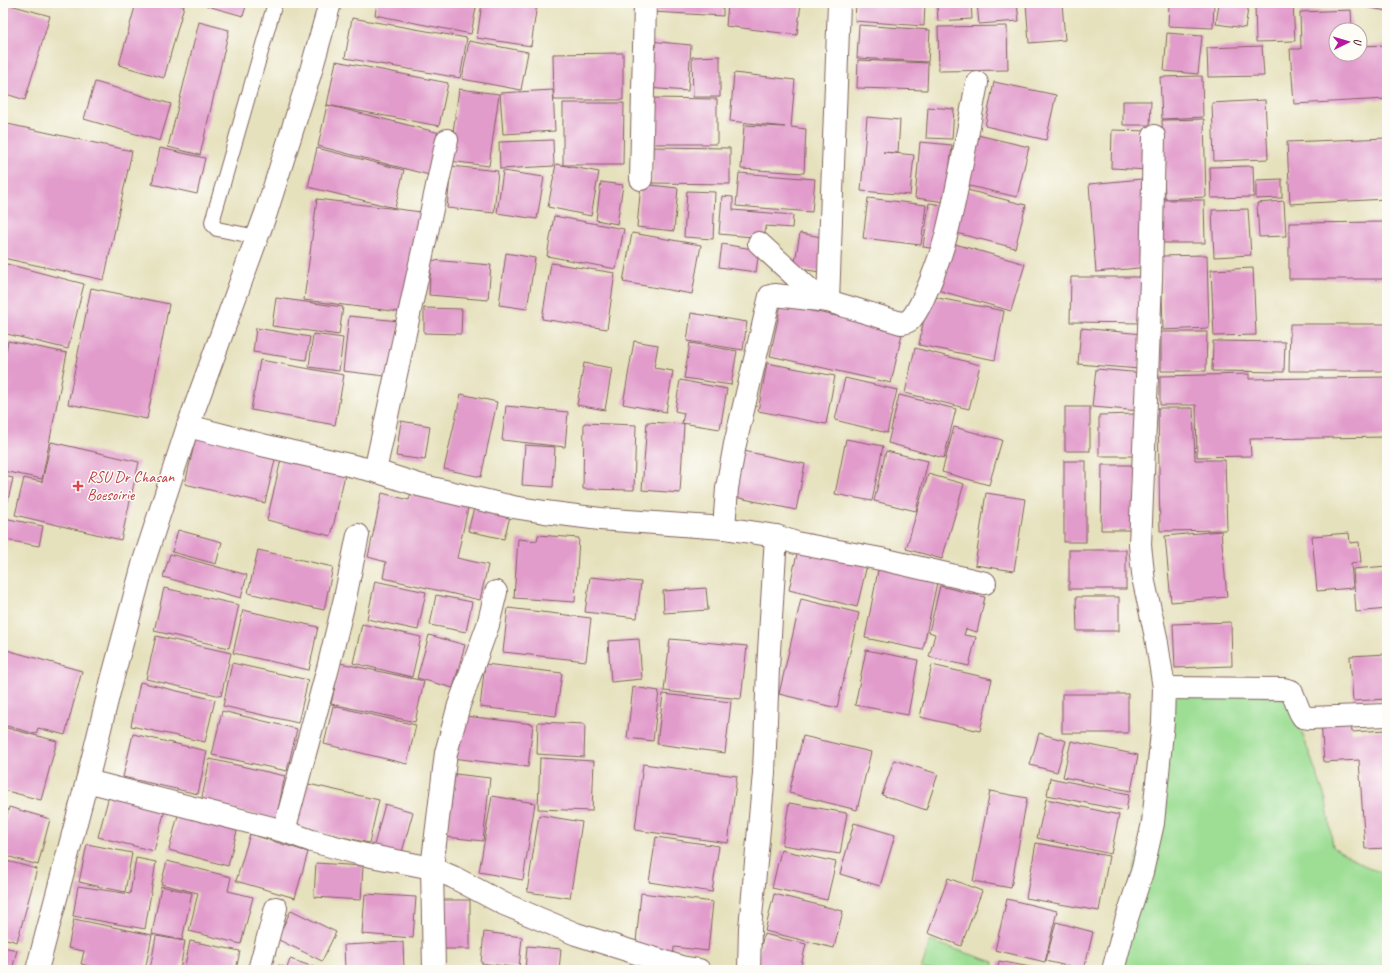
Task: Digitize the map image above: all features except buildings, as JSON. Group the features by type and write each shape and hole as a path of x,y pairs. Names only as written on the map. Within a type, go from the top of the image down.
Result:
{"street":[{"path":"37,970 144,561 188,426 266,213 308,82 330,3"},
{"path":"641,179 645,3"},
{"path":"824,300 839,3"},
{"path":"724,528 727,488 735,444 770,296 776,295 824,300 901,323 910,319 927,289 946,237 977,83"},
{"path":"1113,970 1126,921 1142,872 1153,823 1162,738 1164,688 1156,637 1144,582 1140,546 1151,280 1154,136"},
{"path":"375,471 447,140"},
{"path":"759,243 824,300"},
{"path":"188,426 375,471 419,485 513,507 600,519 724,528 776,536 796,543 886,560 985,583"},
{"path":"284,832 328,668 358,535"},
{"path":"749,970 750,928 764,773 768,668 776,536"},
{"path":"434,970 432,868 446,753 459,705 488,625 496,592"},
{"path":"1164,688 1283,689 1291,691 1296,699 1299,712 1303,717 1310,718 1387,714"},
{"path":"87,781 284,832 361,854 432,868 453,877 509,906 576,934 681,967 699,970"},
{"path":"259,970 276,908"}],"lane":[{"path":"256,237 217,229 212,222 275,3"}],"green space":[{"path":"1159,686 1290,699 1326,800 1333,847 1368,868 1387,874 1387,970 1109,970 1139,851"},
{"path":"930,941 994,962 993,970 921,970"}],"place":[{"name":"RSU Dr Chasan Boesoirie","path":"78,486"}]}
